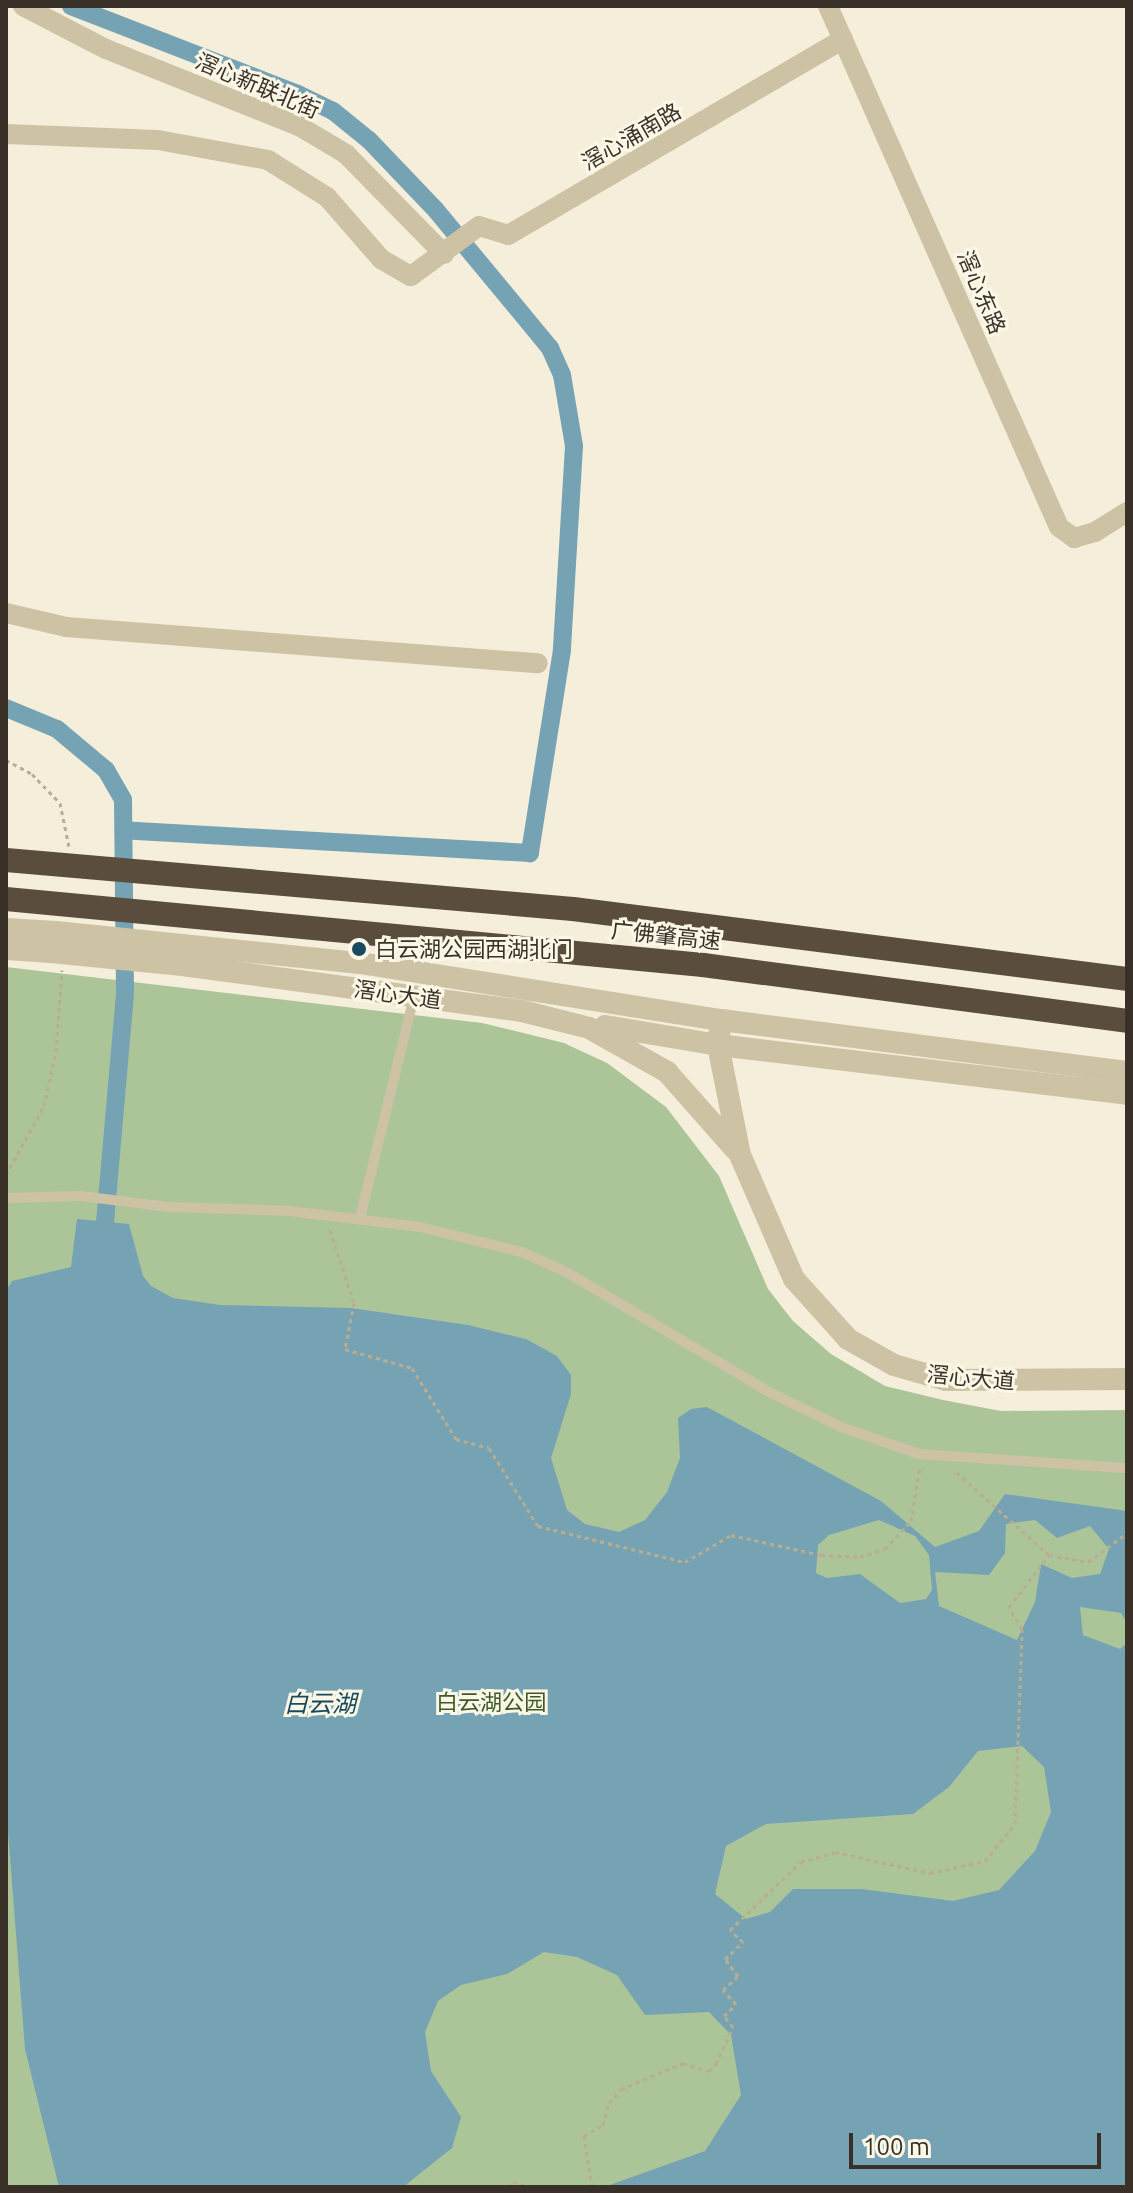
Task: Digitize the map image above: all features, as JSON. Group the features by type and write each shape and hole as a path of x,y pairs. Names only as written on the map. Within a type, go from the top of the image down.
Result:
{"highway":[{"name":"广佛肇高速","path":"6,860 573,909 1127,979"},
{"name":"广佛肇高速","path":"6,899 703,965 1127,1021"}],"street":[{"name":"滘心新联北街","path":"23,6 106,49 299,126 346,154 444,254"},
{"name":"滘心东路","path":"828,6 1059,527 1074,538 1095,532 1127,512"},
{"name":"滘心涌南路","path":"6,134 158,140 268,160 327,197 397,272 411,276 479,226 508,235 843,39"},
{"path":"6,613 66,627 538,663"},
{"name":"滘心大道","path":"6,929 53,942 182,955 360,963 523,1000 648,1057 705,1109 740,1155 801,1290 825,1319 866,1352 946,1380 1127,1379"},
{"name":"滘心大道","path":"6,949 53,942"},
{"name":"滘心大道","path":"182,955 414,995 523,1000"},
{"path":"523,1000 721,1020 1127,1072"},
{"path":"523,1000 718,1045 1127,1094"},
{"name":"滘心大道","path":"721,1020 718,1045 740,1155"}],"lane":[{"path":"360,1218 414,995"},
{"path":"6,1198 80,1196 326,1214 360,1218 522,1252 612,1295 771,1393 841,1427 919,1454 1127,1468"}],"path":[{"path":"326,1214 354,1303 345,1349 412,1368 456,1439 489,1448 538,1526 685,1562 731,1535 821,1555 860,1557 885,1549 911,1521 918,1503 919,1454"},
{"path":"941,1457 1049,1555 1088,1562 1127,1533"},
{"path":"592,2187 584,2136 603,2125 609,2103 621,2089 683,2063 709,2071 733,2027 724,2016 736,2004 723,1990 738,1976 725,1959 743,1942 730,1930 801,1862 835,1852 930,1873 985,1861 1015,1824 1022,1629 1009,1607 1049,1555"},
{"path":"508,2187 513,2182 529,2187"}],"green space":[{"name":"白云湖","path":"6,967 482,1023 564,1043 607,1063 666,1107 719,1176 768,1289 793,1321 831,1354 885,1386 1001,1411 1127,1410 1127,2187 6,2187"}],"water":[{"name":"白云湖","path":"77,1219 129,1224 143,1276 151,1286 173,1298 220,1305 351,1308 468,1325 526,1339 557,1356 571,1375 571,1394 551,1458 567,1510 585,1524 619,1532 645,1520 667,1492 680,1458 678,1418 691,1409 707,1407 881,1501 935,1547 979,1531 1005,1494 1127,1511 1127,1623 1121,1613 1080,1607 1083,1635 1120,1649 1127,1643 1127,2187 604,2187 705,2151 741,2095 731,2035 709,2012 645,2015 617,1975 577,1957 544,1952 507,1974 461,1985 438,2001 425,2032 431,2071 461,2117 452,2148 403,2187 59,2187 25,2049 6,1806 6,1291 12,1281 71,1267","holes":["879,1520 915,1536 929,1555 932,1590 926,1599 900,1603 860,1574 827,1578 816,1573 818,1545 829,1535","1035,1520 1057,1538 1090,1526 1109,1549 1100,1574 1072,1578 1041,1564 1035,1602 1017,1640 939,1606 935,1572 989,1575 1005,1553 1006,1524","1022,1746 1044,1767 1051,1812 1035,1851 999,1890 953,1901 862,1889 793,1889 770,1912 746,1919 715,1894 726,1846 766,1824 913,1814 949,1787 978,1751"]}],"waterway":[{"path":"71,6 298,94 333,111 369,140 435,209 550,348 562,375 574,446 562,650 530,853 124,830"},
{"path":"6,708 57,729 106,770 123,800 125,994 105,1222"}],"place":[{"name":"白云湖公园西湖北门","path":"359,949"}],"park label":[{"name":"白云湖公园","path":"491,1702"}]}
